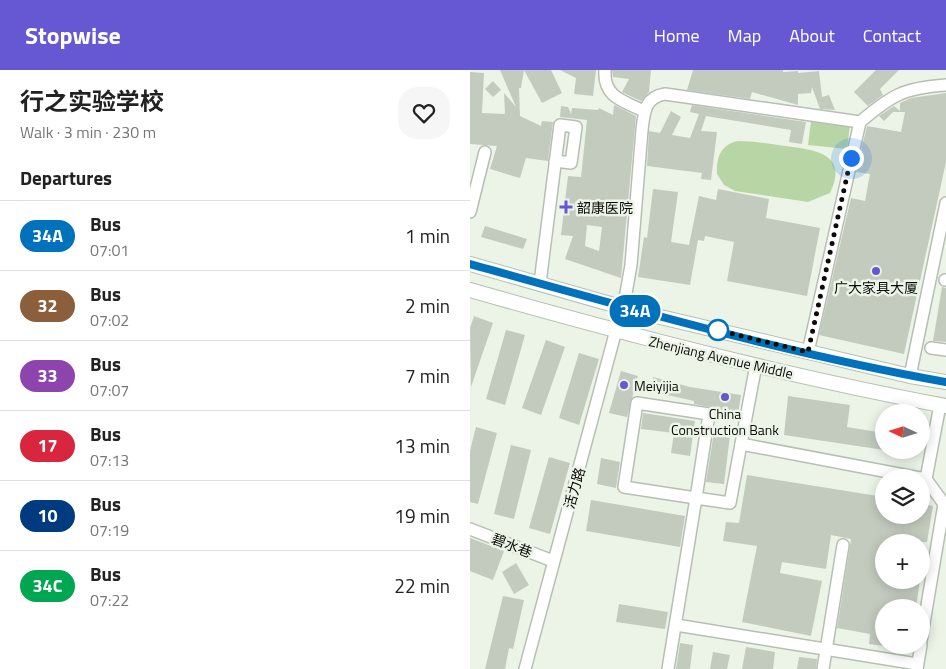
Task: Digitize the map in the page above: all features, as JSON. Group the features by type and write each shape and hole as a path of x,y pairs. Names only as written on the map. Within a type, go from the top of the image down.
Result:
{"main road":[{"name":"Zhenjiang Avenue Middle","path":"470,264 623,308 910,376 946,382"},
{"name":"Zhenjiang Avenue Middle","path":"470,290 617,332 943,406"}],"street":[{"path":"605,70 606,86 612,96 644,111 649,100 665,94 860,122"},
{"path":"808,352 860,122 902,92 918,87 946,85"},
{"name":"活力路","path":"525,669 623,308 631,265 644,111"},
{"path":"470,212 485,152"},
{"path":"540,284 555,161"},
{"path":"910,376 946,203"},
{"path":"931,348 946,350"},
{"path":"668,669 676,625 696,498 709,414 637,403 624,487 696,498 730,503 756,365"},
{"path":"925,469 943,406"},
{"path":"741,444 875,469"},
{"path":"928,599 944,504 930,487"},
{"name":"碧水巷","path":"470,529 553,561"},
{"path":"823,669 843,545"},
{"path":"676,625 917,667 919,654"}],"green space":[{"path":"811,121 850,125 847,149 808,145"},
{"path":"738,141 807,149 826,156 832,162 835,169 835,180 830,193 808,202 735,191 724,185 717,174 717,163 727,145"}],"building":[{"path":"500,70 524,70 521,88 519,88 520,116 541,126 542,121 553,122 548,161 526,158 520,178 490,169 497,146 470,144 470,72 484,73 482,113 505,114 504,93 516,107"},
{"path":"524,70 551,70 562,93 542,103"},
{"path":"560,70 596,70 593,96 574,94 576,78"},
{"path":"612,70 651,70 649,92 641,101 622,92 629,79 613,77"},
{"path":"693,70 783,70 783,72 798,71 798,73 819,71 822,97 829,95 835,110 820,109 812,87 811,93 798,94 798,105 752,92 750,99 687,90"},
{"path":"876,70 899,70 880,89 883,95 868,106 854,92"},
{"path":"493,81 501,90 493,97 485,89"},
{"name":"广大家具大厦","path":"946,93 946,162 904,354 819,335 851,198 865,201 870,174 856,172 867,126 901,132 905,112 893,112 884,121 879,116 894,106 900,111 900,103 911,98"},
{"path":"614,105 636,116 621,278 565,259 573,236 561,235 568,176 581,177 587,120 560,117 561,106 568,107 571,114 572,108 598,110 599,108 613,115","holes":["587,225 602,227 599,251 585,246"]},
{"path":"692,105 806,122 802,144 789,142 791,130 706,116 701,131 717,132 711,180 701,179 702,173 647,166 649,131 660,133 671,111 681,117 672,135 690,138 699,114 690,112"},
{"path":"653,189 678,192 671,242 689,245 699,196 716,200 718,189 769,199 766,218 820,228 807,296 727,281 734,242 705,236 704,241 698,240 690,285 638,277 644,237 647,238"},
{"path":"485,226 527,239 523,249 481,237"},
{"path":"942,287 946,288 946,342 933,341"},
{"path":"474,316 493,323 471,387 470,328"},
{"path":"506,330 525,335 505,405 486,399"},
{"path":"546,340 565,347 541,415 522,408"},
{"path":"579,353 599,359 579,425 559,418"},
{"path":"621,371 638,376 627,417 609,413"},
{"path":"653,377 690,387 741,395 738,414 715,410 710,407 694,404 694,401 650,391"},
{"path":"788,396 850,405 847,427 875,432 875,449 784,435"},
{"path":"643,413 695,421 690,456 671,453 674,433 641,429"},
{"path":"715,426 731,428 724,484 706,482"},
{"path":"476,427 497,433 478,504 470,502 470,451"},
{"path":"511,445 531,450 514,519 494,514"},
{"path":"549,457 570,463 550,534 529,528"},
{"path":"601,458 620,462 616,488 597,484"},
{"path":"747,475 875,496 875,524 930,524 928,534 875,534 875,589 919,589 917,599 875,599 875,645 869,644 870,634 837,628 851,539 831,535 826,569 782,562 780,573 822,581 811,636 742,622 757,546 723,541 726,522 739,523"},
{"path":"591,500 685,516 680,547 586,531"},
{"path":"930,506 933,506 930,524"},
{"path":"470,538 504,551 493,580 470,571"},
{"path":"516,563 529,585 514,594 502,572"},
{"path":"503,596 524,600 513,649 509,648 505,669 485,669"},
{"path":"619,604 668,612 665,629 616,622"},
{"path":"680,643 693,645 690,669 676,669"},
{"path":"746,647 775,652 773,669 742,669"},
{"path":"713,652 730,655 727,669 710,669"},
{"path":"799,657 817,659 816,669 797,669"}],"bus line":[{"name":"34A","path":"470,264 635,311 910,376 946,382"}],"place":[{"name":"韶康医院","path":"566,207"},
{"name":"广大家具大厦","path":"876,271"},
{"name":"Meiyijia","path":"624,385"},
{"name":"China Construction Bank","path":"725,397"}],"route":[{"path":"718,330 712,329 808,352 851,158"}]}
